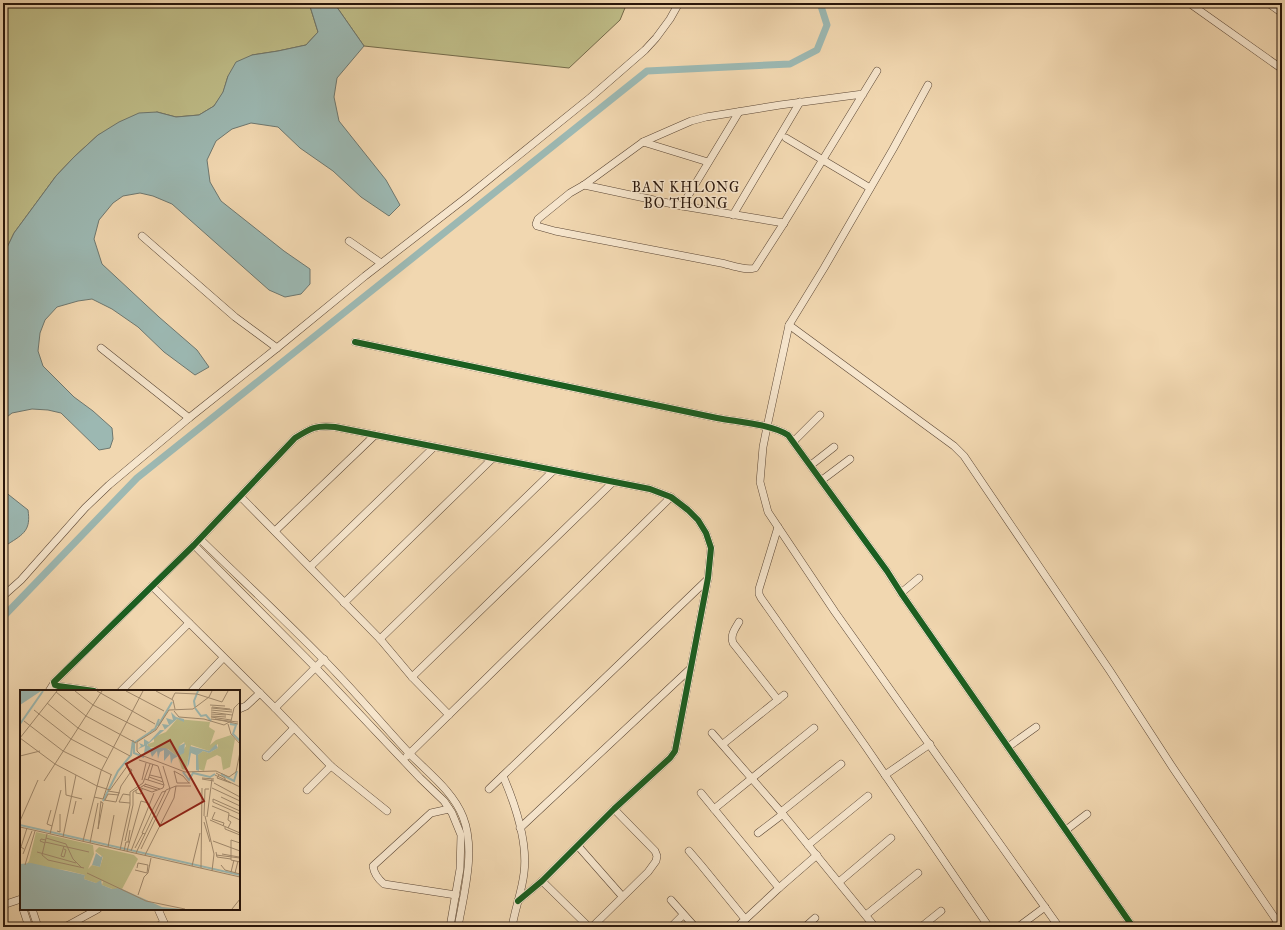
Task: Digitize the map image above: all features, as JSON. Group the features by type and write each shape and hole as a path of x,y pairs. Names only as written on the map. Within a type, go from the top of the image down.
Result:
{"street":[{"path":"3,596 21,580 85,508 104,489 189,418 381,263 591,97 635,60 656,38 670,19 679,3"},
{"path":"1189,3 1282,69"},
{"path":"1270,3 1282,13"},
{"path":"863,94 800,102 706,117 691,122 643,142 584,185 570,193 538,219 536,224 537,226 555,231 750,269 755,268 784,223 823,159 863,94 877,71"},
{"path":"928,85 893,149 789,325 763,447 760,482 768,512 778,528 1059,927"},
{"path":"733,215 800,102"},
{"path":"682,206 738,112"},
{"path":"786,138 870,188"},
{"path":"643,142 708,162"},
{"path":"584,185 682,206 784,223"},
{"path":"142,236 235,317 277,348"},
{"path":"349,242 381,263"},
{"path":"789,325 954,446 964,456 1281,927"},
{"path":"355,342 717,418 767,427 784,432 788,435 794,441 886,571 1133,927"},
{"path":"101,348 189,418"},
{"path":"794,441 820,415"},
{"path":"50,690 57,678 194,545 296,438 308,429 322,426 493,458 650,490 670,497 677,501 698,520 706,533 711,548 708,578 675,751 670,758 614,810 542,881 518,901"},
{"path":"275,531 375,436"},
{"path":"310,567 434,447"},
{"path":"811,465 834,447"},
{"path":"344,603 493,458"},
{"path":"822,480 850,459"},
{"path":"380,639 553,471"},
{"path":"412,676 612,483"},
{"path":"240,496 380,639 449,715"},
{"path":"403,760 670,497"},
{"path":"778,528 759,594 989,927"},
{"path":"200,539 324,659 409,754 442,785 458,806 468,834 468,865 458,927"},
{"path":"194,545 315,667 444,801 461,835 460,869 450,927"},
{"path":"489,789 708,578"},
{"path":"901,593 919,578"},
{"path":"152,586 275,708 330,766 387,811"},
{"path":"739,622 734,631 732,639 733,643 778,700"},
{"path":"122,690 190,623"},
{"path":"193,690 223,658"},
{"path":"275,708 324,659"},
{"path":"520,828 691,668"},
{"path":"54,683 58,686 87,690"},
{"path":"240,709 246,706 260,693"},
{"path":"723,744 784,695"},
{"path":"1008,747 1036,727"},
{"path":"266,757 294,728"},
{"path":"714,809 814,728"},
{"path":"712,733 782,813 875,927"},
{"path":"885,775 930,744"},
{"path":"758,832 841,764"},
{"path":"307,790 330,766"},
{"path":"503,776 514,803 524,843 524,873 514,926"},
{"path":"701,793 779,888"},
{"path":"808,846 868,796"},
{"path":"449,809 431,812 373,866 373,872 384,884 456,895"},
{"path":"592,927 648,872 656,861 657,856 655,851 614,810"},
{"path":"1066,830 1086,814"},
{"path":"839,882 891,838"},
{"path":"578,846 622,896"},
{"path":"688,851 702,865 745,919"},
{"path":"737,927 817,855"},
{"path":"866,915 918,873"},
{"path":"542,881 589,927"},
{"path":"3,905 20,900"},
{"path":"671,900 695,927"},
{"path":"1018,927 1045,907"},
{"path":"23,910 28,927"},
{"path":"32,910 38,927"},
{"path":"64,927 96,910"},
{"path":"156,927 165,926 158,910"},
{"path":"921,927 941,911"},
{"path":"671,927 683,915"},
{"path":"805,927 815,918"}],"shaded area":[{"path":"3,3 309,3 318,32 306,45 252,55 228,76 223,93 214,106 199,115 176,117 157,112 98,135 56,176 14,233 3,256"},
{"path":"334,3 627,3 620,20 569,68 364,46"}],"water":[{"path":"309,3 334,3 364,46 337,78 334,97 339,121 386,180 400,205 389,216 361,197 333,171 300,148 278,127 251,123 232,129 216,141 207,160 210,182 221,201 284,251 310,269 310,284 301,294 285,297 269,290 172,204 153,196 140,193 123,196 113,203 99,220 94,239 102,264 197,350 209,367 195,375 164,352 138,327 112,309 92,299 78,301 57,307 45,320 40,333 38,351 43,366 74,397 112,428 113,439 110,448 99,450 61,413 32,409 12,413 3,420 3,256 14,233 56,176 98,135 119,122 139,113 157,112 176,117 199,115 214,106 223,92 228,76 236,62 252,55 306,45 318,32"},
{"path":"3,489 28,510 29,517 25,531 8,544 3,542"}],"waterway":[{"path":"3,617 137,478 647,71 790,64 817,50 827,25 820,3"}],"cycle path":[{"path":"355,342 717,418 764,426 773,428 788,435 887,571 1133,927"},
{"path":"87,690 58,686 55,685 54,682 194,545 295,438 314,428 323,426 335,427 650,489 671,497 698,520 706,533 711,548 708,578 675,751 670,758 614,809 542,881 518,901"}],"district":[{"name":"BAN KHLONG BO THONG","path":"686,196"}]}
